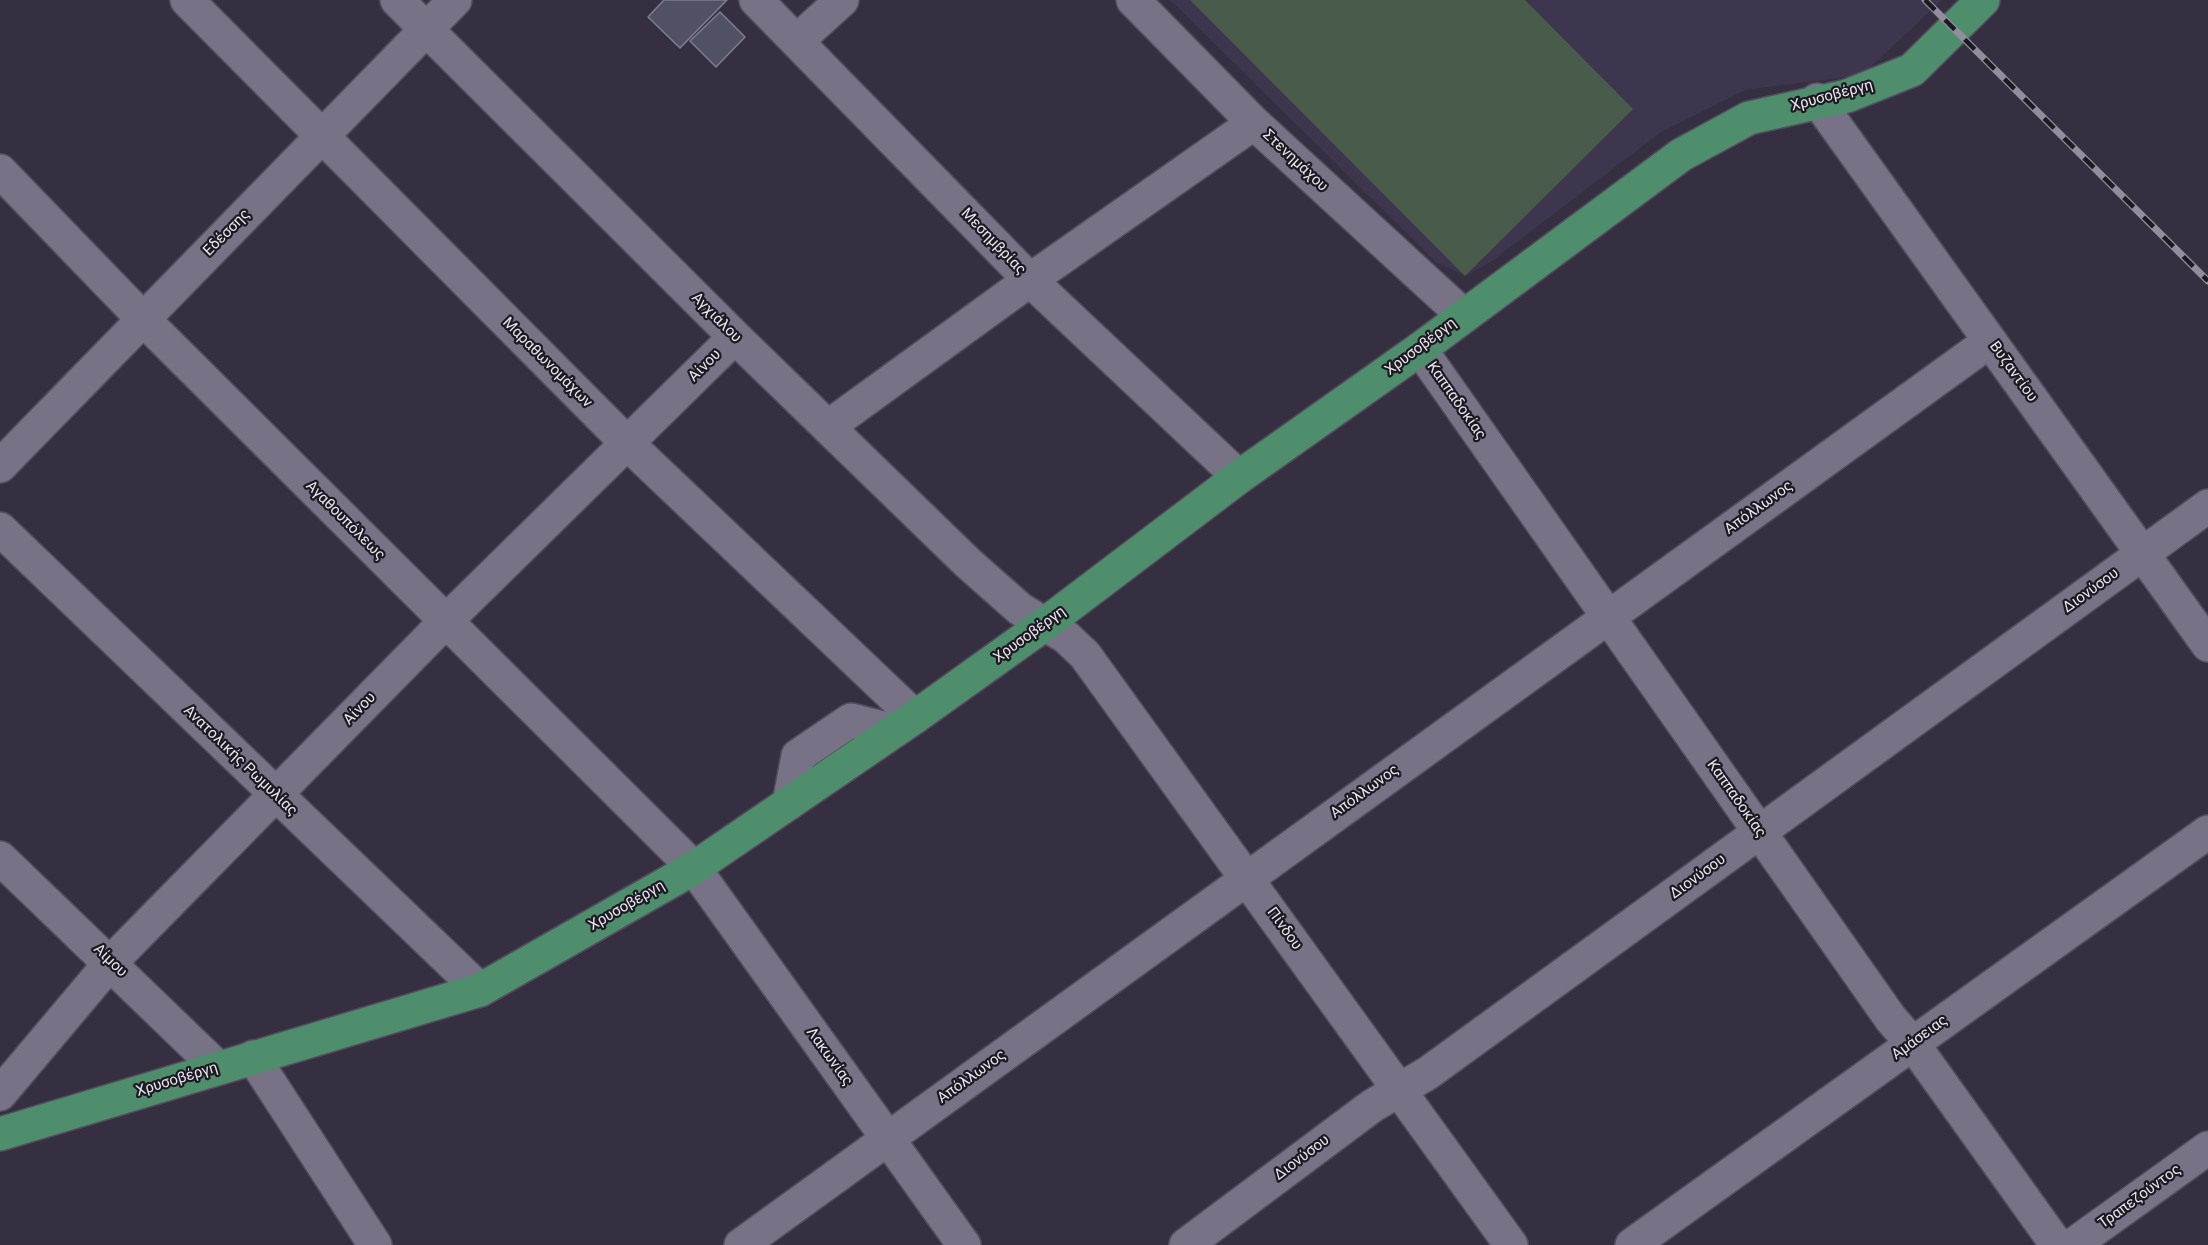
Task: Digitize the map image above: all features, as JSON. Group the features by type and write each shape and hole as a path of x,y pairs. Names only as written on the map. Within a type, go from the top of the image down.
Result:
{"main road":[{"name":"Χρυσοβέργη","path":"0,1134 480,990 694,868 905,724 1046,624 1239,477 1420,349 1681,155 1749,118 1858,92 1912,70 1983,0"}],"street":[{"name":"Μαραθωνομάχων","path":"187,0 905,724"},
{"name":"Αγχιάλου","path":"397,0 735,337 1000,592 1046,624"},
{"name":"Εδέσσης","path":"0,466 455,0"},
{"name":"Μεσημβρίας","path":"756,0 798,40 1030,280 1239,477"},
{"path":"798,40 842,0"},
{"name":"Στενημάχου","path":"1133,0 1254,123 1463,315"},
{"name":"Βυζαντίου","path":"1817,100 2208,645"},
{"path":"829,426 1030,280 1254,123"},
{"name":"Αγαθουπόλεως","path":"0,171 142,318 694,868"},
{"name":"Αίνου","path":"0,1095 111,962 446,621 735,337"},
{"name":"Απόλλωνος","path":"741,1245 1990,341"},
{"name":"Καππαδοκίας","path":"1420,349 1891,1019 1912,1044 2057,1245"},
{"name":"Διονύσου","path":"1186,1245 1372,1106 1400,1091 2208,506"},
{"name":"Ανατολικής Ρωμυλίας","path":"0,529 480,990"},
{"name":"Πίνδου","path":"1046,624 1066,637 1091,663 1511,1245"},
{"name":"Αμάσειας","path":"1632,1245 2208,832"},
{"name":"Αίμου","path":"0,858 111,962 218,1068"},
{"name":"Λακωνίας","path":"694,868 964,1245"},
{"path":"253,1057 375,1245"},
{"name":"Τραπεζούντος","path":"2073,1245 2208,1148"}],"shaded area":[{"path":"1170,0 1942,0 1862,75 1745,90 1661,132 1492,261 1465,276 1436,262"}],"green space":[{"path":"1190,0 1525,0 1633,109 1465,276"}],"building":[{"path":"664,0 727,0 680,48 648,17"},
{"path":"720,12 745,37 716,67 690,41"}],"railway":[{"path":"1925,0 2208,281"}]}
